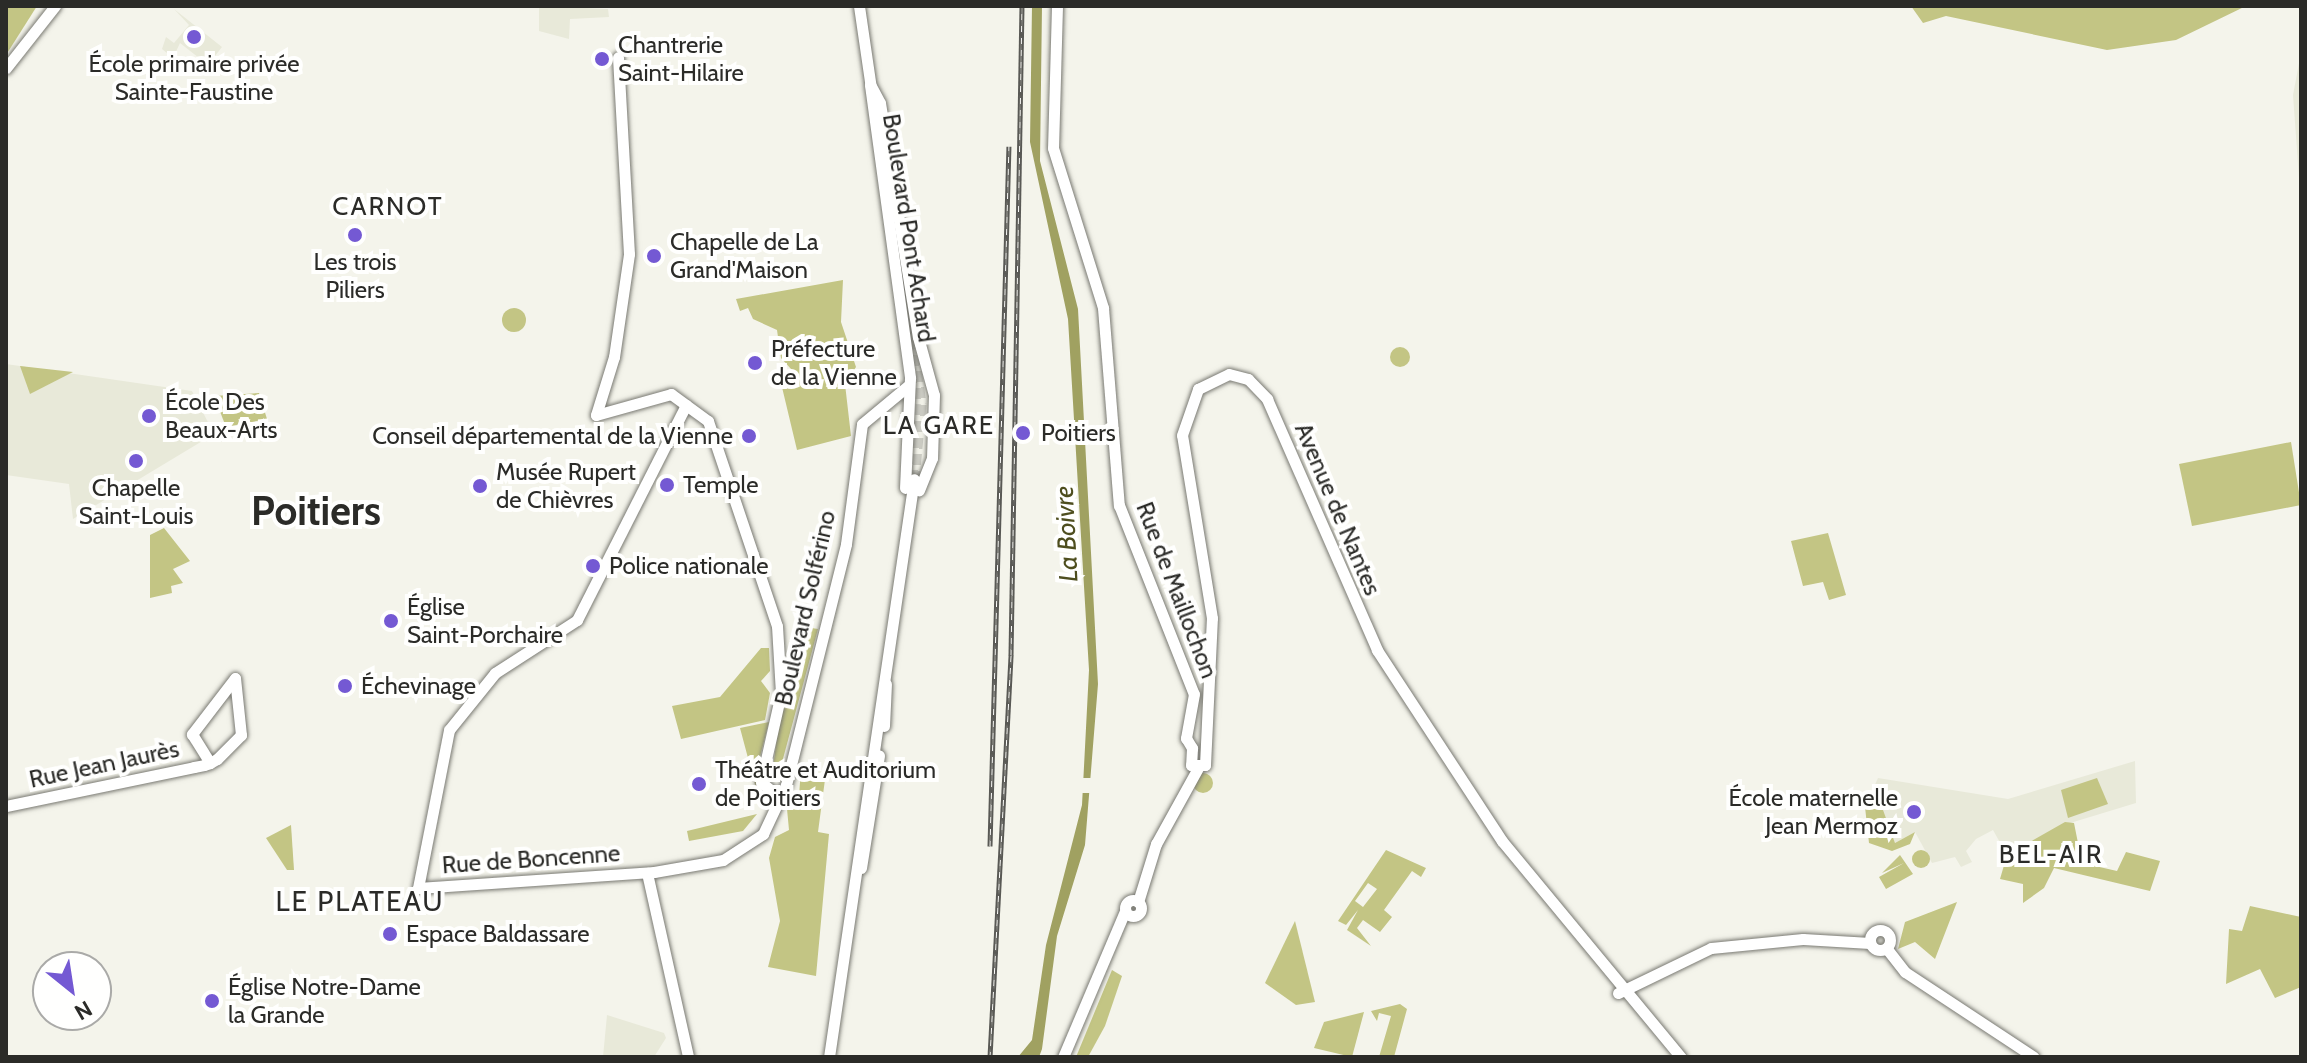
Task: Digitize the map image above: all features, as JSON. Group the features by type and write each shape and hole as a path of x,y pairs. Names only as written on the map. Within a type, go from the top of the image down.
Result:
{"street":[{"path":"6,68 55,6"},
{"name":"Boulevard Pont Achard","path":"859,6 910,381 910,462 888,616 891,647"},
{"name":"Rue de Maillochon","path":"1057,6 1053,148 1103,308 1119,505 1191,687 1194,718 1186,738 1195,756"},
{"path":"618,57 629,254 614,357 596,415 666,394 708,421 775,618 782,675 774,730 761,782 779,797"},
{"name":"Boulevard Pont Achard","path":"870,84 896,231"},
{"name":"Boulevard Pont Achard","path":"870,84 880,103 935,429 924,467 891,647"},
{"path":"910,381 927,373"},
{"name":"Avenue de Nantes","path":"1063,1057 1132,908 1141,878 1209,720 1212,618 1182,435 1198,389 1229,374 1248,379 1267,399 1377,650 1507,848 1613,978 1619,992 1680,1056"},
{"name":"Boulevard Solférino","path":"647,873 734,855 763,834 779,797 793,782 798,733 846,544 862,424 910,381"},
{"name":"Rue de Boncenne","path":"647,873 418,888 449,730 495,673 577,620 686,405"},
{"path":"881,407 911,414"},
{"path":"910,462 924,467"},
{"path":"836,1057 914,479"},
{"path":"235,678 240,739 210,763 192,734 235,678"},
{"path":"829,1057 886,683"},
{"name":"Rue Jean Jaurès","path":"6,806 210,763"},
{"path":"647,873 688,1057"},
{"path":"1870,943 1875,931 1885,931 1887,949 1899,967 2034,1057"},
{"path":"1619,992 1711,948 1803,939 1870,943 1887,949"}],"shaded area":[{"path":"6,6 37,6 6,55"},
{"path":"539,6 608,9 609,17 570,19 569,39 539,31"},
{"name":"La Boivre","path":"1032,6 1042,6 1040,161 1078,309 1098,684 1085,845 1057,936 1042,1049 1039,1057 1018,1057 1032,1040 1046,945 1082,805 1089,670 1068,319 1030,142"},
{"path":"1911,6 2246,6 2176,40 2107,50 1946,16 1923,23"},
{"name":"École primaire privée Sainte-Faustine","path":"174,9 222,47 208,65 180,43 173,58 162,49 166,37 174,43 189,25"},
{"path":"2301,53 2301,205 2293,95"},
{"path":"843,280 841,322 856,367 845,384 851,436 797,450 781,383 787,374 802,381 781,358 777,330 753,319 748,308 740,311 736,299"},
{"path":"509,308 519,308 526,315 526,325 519,332 509,332 502,325 502,315"},
{"path":"1400,347 1407,350 1410,357 1407,364 1400,367 1393,364 1390,357 1393,350"},
{"path":"6,364 192,391 214,434 73,519 69,484 6,475"},
{"path":"20,366 73,372 30,394"},
{"path":"259,393 267,419 226,427 214,396"},
{"path":"2291,442 2301,505 2192,526 2179,464"},
{"path":"164,528 190,561 173,569 183,583 171,586 172,593 150,598 150,535"},
{"path":"1828,533 1846,595 1829,600 1823,582 1803,586 1791,541"},
{"path":"805,627 818,629 777,781 771,782 789,650"},
{"path":"761,648 769,648 770,671 761,681 770,693 765,720 681,739 672,706 720,697"},
{"path":"769,722 756,772 756,788 740,728"},
{"path":"2135,761 2136,803 2067,824 2007,855 1993,830 1976,839 1966,851 1972,862 1961,867 1955,857 1932,863 1915,832 1895,843 1882,810 1865,807 1878,778 2008,799"},
{"path":"801,768 826,772 818,832 829,834 816,976 768,967 780,921 769,858 775,837 789,830 787,809 799,796"},
{"path":"1203,773 1210,776 1213,783 1210,790 1203,793 1196,790 1193,783 1196,776"},
{"path":"2097,778 2108,804 2068,818 2061,790"},
{"path":"1865,807 1883,810 1895,843 1915,832 1910,844 1892,851 1869,843"},
{"path":"757,814 743,831 689,841 687,831"},
{"path":"2065,822 2074,823 2082,863 2117,871 2126,852 2160,861 2150,891 2054,868 2044,888 2023,903 2023,884 2000,879 2007,855"},
{"path":"291,825 294,870 287,870 266,838"},
{"path":"1386,850 1426,868 1421,877 1412,871 1384,910 1392,917 1380,932 1363,920 1357,928 1371,946 1347,930 1358,910 1346,925 1338,921","holes":["1368,883 1377,889 1363,907 1355,901"]},
{"path":"1921,850 1930,859 1921,868 1912,859"},
{"path":"1900,855 1913,874 1886,889 1879,877 1904,863 1882,873"},
{"path":"1957,902 1935,959 1915,942 1898,949 1905,922"},
{"path":"2250,906 2301,917 2301,987 2275,998 2260,969 2226,984 2229,929 2242,931"},
{"path":"1295,921 1315,1002 1296,1005 1265,983"},
{"path":"1112,970 1122,976 1105,1026 1088,1057 1076,1057"},
{"path":"1400,1004 1407,1009 1394,1057 1379,1057 1391,1016 1379,1013 1377,1021 1371,1011"},
{"path":"1364,1012 1352,1057 1314,1048 1324,1022"},
{"path":"607,1015 664,1033 666,1038 654,1057 603,1057"}],"pier":[{"path":"1081,778 1097,778 1097,793 1080,793"}],"tunnel":[{"path":"902,273 921,404 914,479"}],"railway":[{"path":"990,1057 1011,655 1022,6"},
{"path":"990,846 1009,146"}],"place":[{"name":"École primaire privée Sainte-Faustine","path":"194,37"},
{"name":"Chantrerie Saint-Hilaire","path":"602,59"},
{"name":"Les trois Piliers","path":"355,235"},
{"name":"Chapelle de La Grand'Maison","path":"654,256"},
{"name":"Préfecture de la Vienne","path":"755,363"},
{"name":"École Des Beaux-Arts","path":"149,416"},
{"name":"Poitiers","path":"1023,433"},
{"name":"Conseil départemental de la Vienne","path":"749,436"},
{"name":"Chapelle Saint-Louis","path":"136,461"},
{"name":"Temple","path":"667,485"},
{"name":"Musée Rupert de Chièvres","path":"480,486"},
{"name":"Police nationale","path":"593,566"},
{"name":"Église Saint-Porchaire","path":"391,621"},
{"name":"Échevinage","path":"345,686"},
{"name":"Théâtre et Auditorium de Poitiers","path":"699,784"},
{"name":"École maternelle Jean Mermoz","path":"1914,812"},
{"name":"Espace Baldassare","path":"390,934"},
{"name":"Église Notre-Dame la Grande","path":"212,1001"}],"district":[{"name":"CARNOT","path":"388,207"},
{"name":"LA GARE","path":"939,426"},
{"name":"Poitiers","path":"316,511"},
{"name":"BEL-AIR","path":"2051,855"},
{"name":"LE PLATEAU","path":"360,901"}]}
